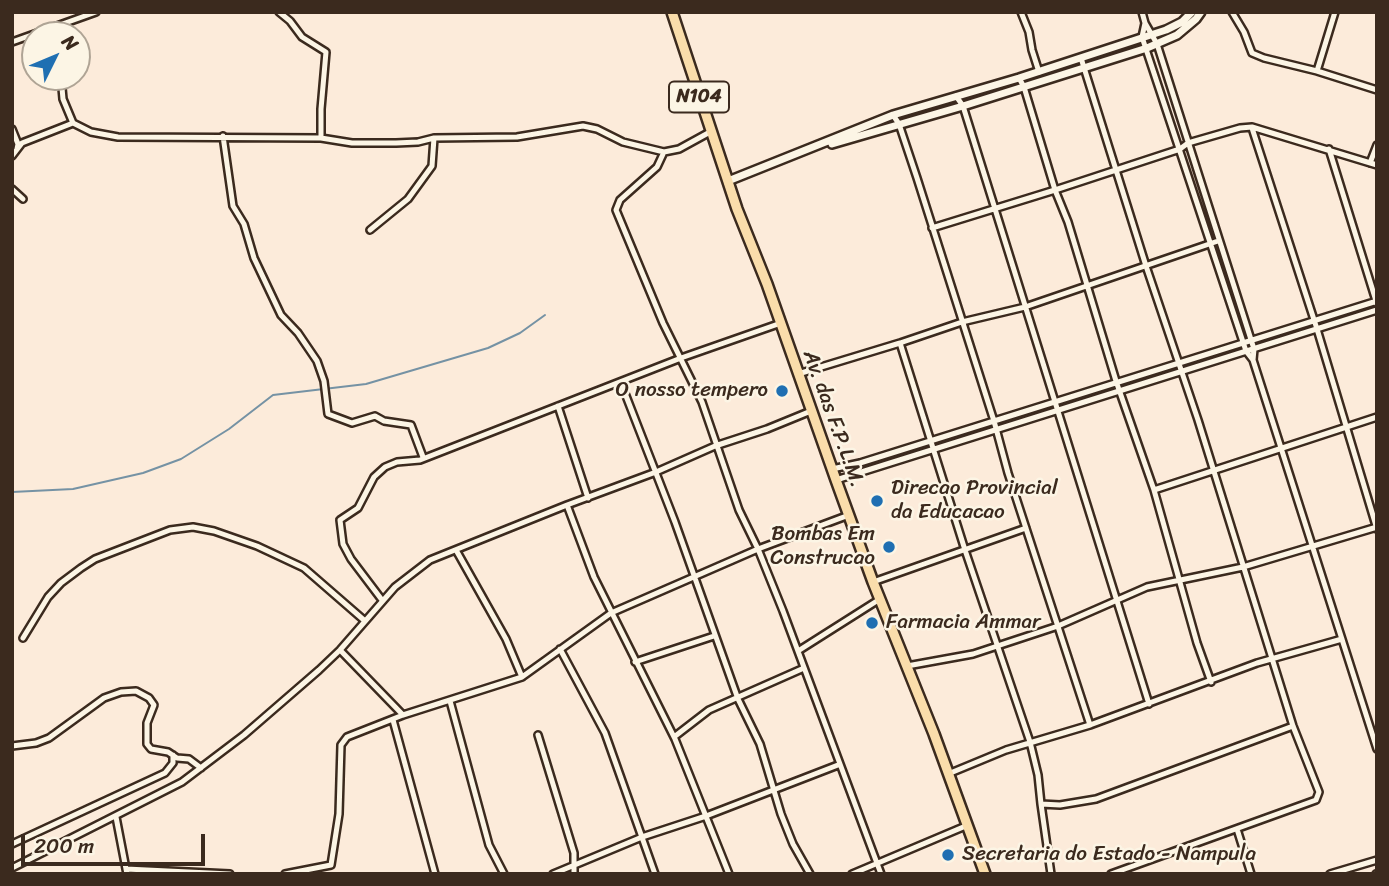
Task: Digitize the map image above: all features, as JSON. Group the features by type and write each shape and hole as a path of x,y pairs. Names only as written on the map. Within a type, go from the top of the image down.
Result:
{"main road":[{"name":"Av. das F.P.L.M.","path":"671,12 710,132 873,582 985,874"}],"street":[{"path":"74,21 96,12"},
{"path":"279,12 302,37 326,52 321,138"},
{"path":"1021,12 1039,72"},
{"path":"1142,12 1157,44 1188,143 1246,351 1253,360 1377,749"},
{"path":"728,181 893,115 1039,72 1153,34 1182,22 1192,12"},
{"path":"818,146 850,140 1147,48 1177,36 1201,12"},
{"path":"1232,12 1252,53 1377,90"},
{"path":"1317,71 1335,12"},
{"path":"1145,23 1142,37 1254,349 1253,360"},
{"path":"1081,58 1214,470 1293,726 1319,792 1316,800 1115,870 1111,874"},
{"path":"1019,78 1068,222 1119,391 1154,490 1197,643 1211,682"},
{"path":"62,91 73,123 90,131 118,137 321,138 352,143 396,143 435,138 517,137 583,126 597,129 623,142 664,152 679,149 710,132"},
{"path":"956,96 962,106 1056,401 1115,602 1149,704"},
{"path":"893,115 899,124 994,421 1007,473 1090,725"},
{"path":"12,156 22,143 73,123"},
{"path":"907,666 963,656 998,646 1058,626 1147,587 1243,567 1376,527 1317,329 1252,127"},
{"path":"932,228 1240,128 1252,127 1374,164 1377,145"},
{"path":"12,129 18,144 16,150"},
{"path":"223,136 233,206 244,225 254,258 281,315 298,333 317,361 324,382 328,414 352,422 375,416 384,421 411,425 422,457"},
{"path":"370,230 408,199 432,166 435,138"},
{"path":"832,469 860,463 1376,302 1329,149"},
{"path":"664,152 657,167 620,200 616,210 645,281 702,402 739,510 758,549 798,651 838,765 881,874"},
{"path":"12,189 23,199"},
{"path":"798,374 962,322 1025,307 1215,242"},
{"path":"836,480 1377,310"},
{"path":"382,600 343,544 340,520 358,508 374,477 385,467 397,462 421,460 422,457 519,423 681,358 780,323"},
{"path":"900,343 965,550 1030,742 1038,775 1051,874"},
{"path":"621,383 695,575 738,699 760,744 781,814 793,844 810,874"},
{"path":"558,406 588,498"},
{"path":"12,868 162,794 201,768 272,712 340,650 382,600 420,567 567,505 811,411"},
{"path":"1154,490 1377,417"},
{"path":"567,505 594,577 674,737 729,874"},
{"path":"285,874 331,865 339,814 341,745 347,737 404,715 522,677 611,613 758,549 849,515"},
{"path":"23,638 48,597 81,568 95,559 170,530 193,527 214,531 304,568 365,621"},
{"path":"873,582 1026,528"},
{"path":"456,550 506,639 522,677"},
{"path":"798,651 880,599"},
{"path":"635,662 714,636"},
{"path":"948,774 1030,742 1090,725 1257,663 1342,639"},
{"path":"560,649 605,733 655,874"},
{"path":"340,650 404,715"},
{"path":"674,737 709,710 804,668"},
{"path":"12,746 36,743 49,738 104,698 121,692 135,691 149,698 154,705 147,723 147,744 151,749 188,759 201,768"},
{"path":"450,701 489,845 504,874"},
{"path":"393,720 435,874"},
{"path":"1041,804 1060,805 1096,799 1293,726"},
{"path":"538,736 575,853 574,874"},
{"path":"12,844 165,773 173,763 173,755"},
{"path":"553,874 642,837 706,816 838,765"},
{"path":"116,817 127,872 230,874"},
{"path":"852,874 968,825"},
{"path":"1237,829 1251,874"},
{"path":"1330,874 1377,860"}],"waterway":[{"path":"12,492 73,489 143,473 181,459 229,429 273,395 366,384 488,348 520,333 545,315"}],"place":[{"name":"O nosso tempero","path":"782,391"},
{"name":"Direcao Provincial da Educacao","path":"877,501"},
{"name":"Bombas Em Construcao","path":"889,547"},
{"name":"Farmacia Ammar","path":"872,623"},
{"name":"Secretaria do Estado - Nampula","path":"948,855"}]}
